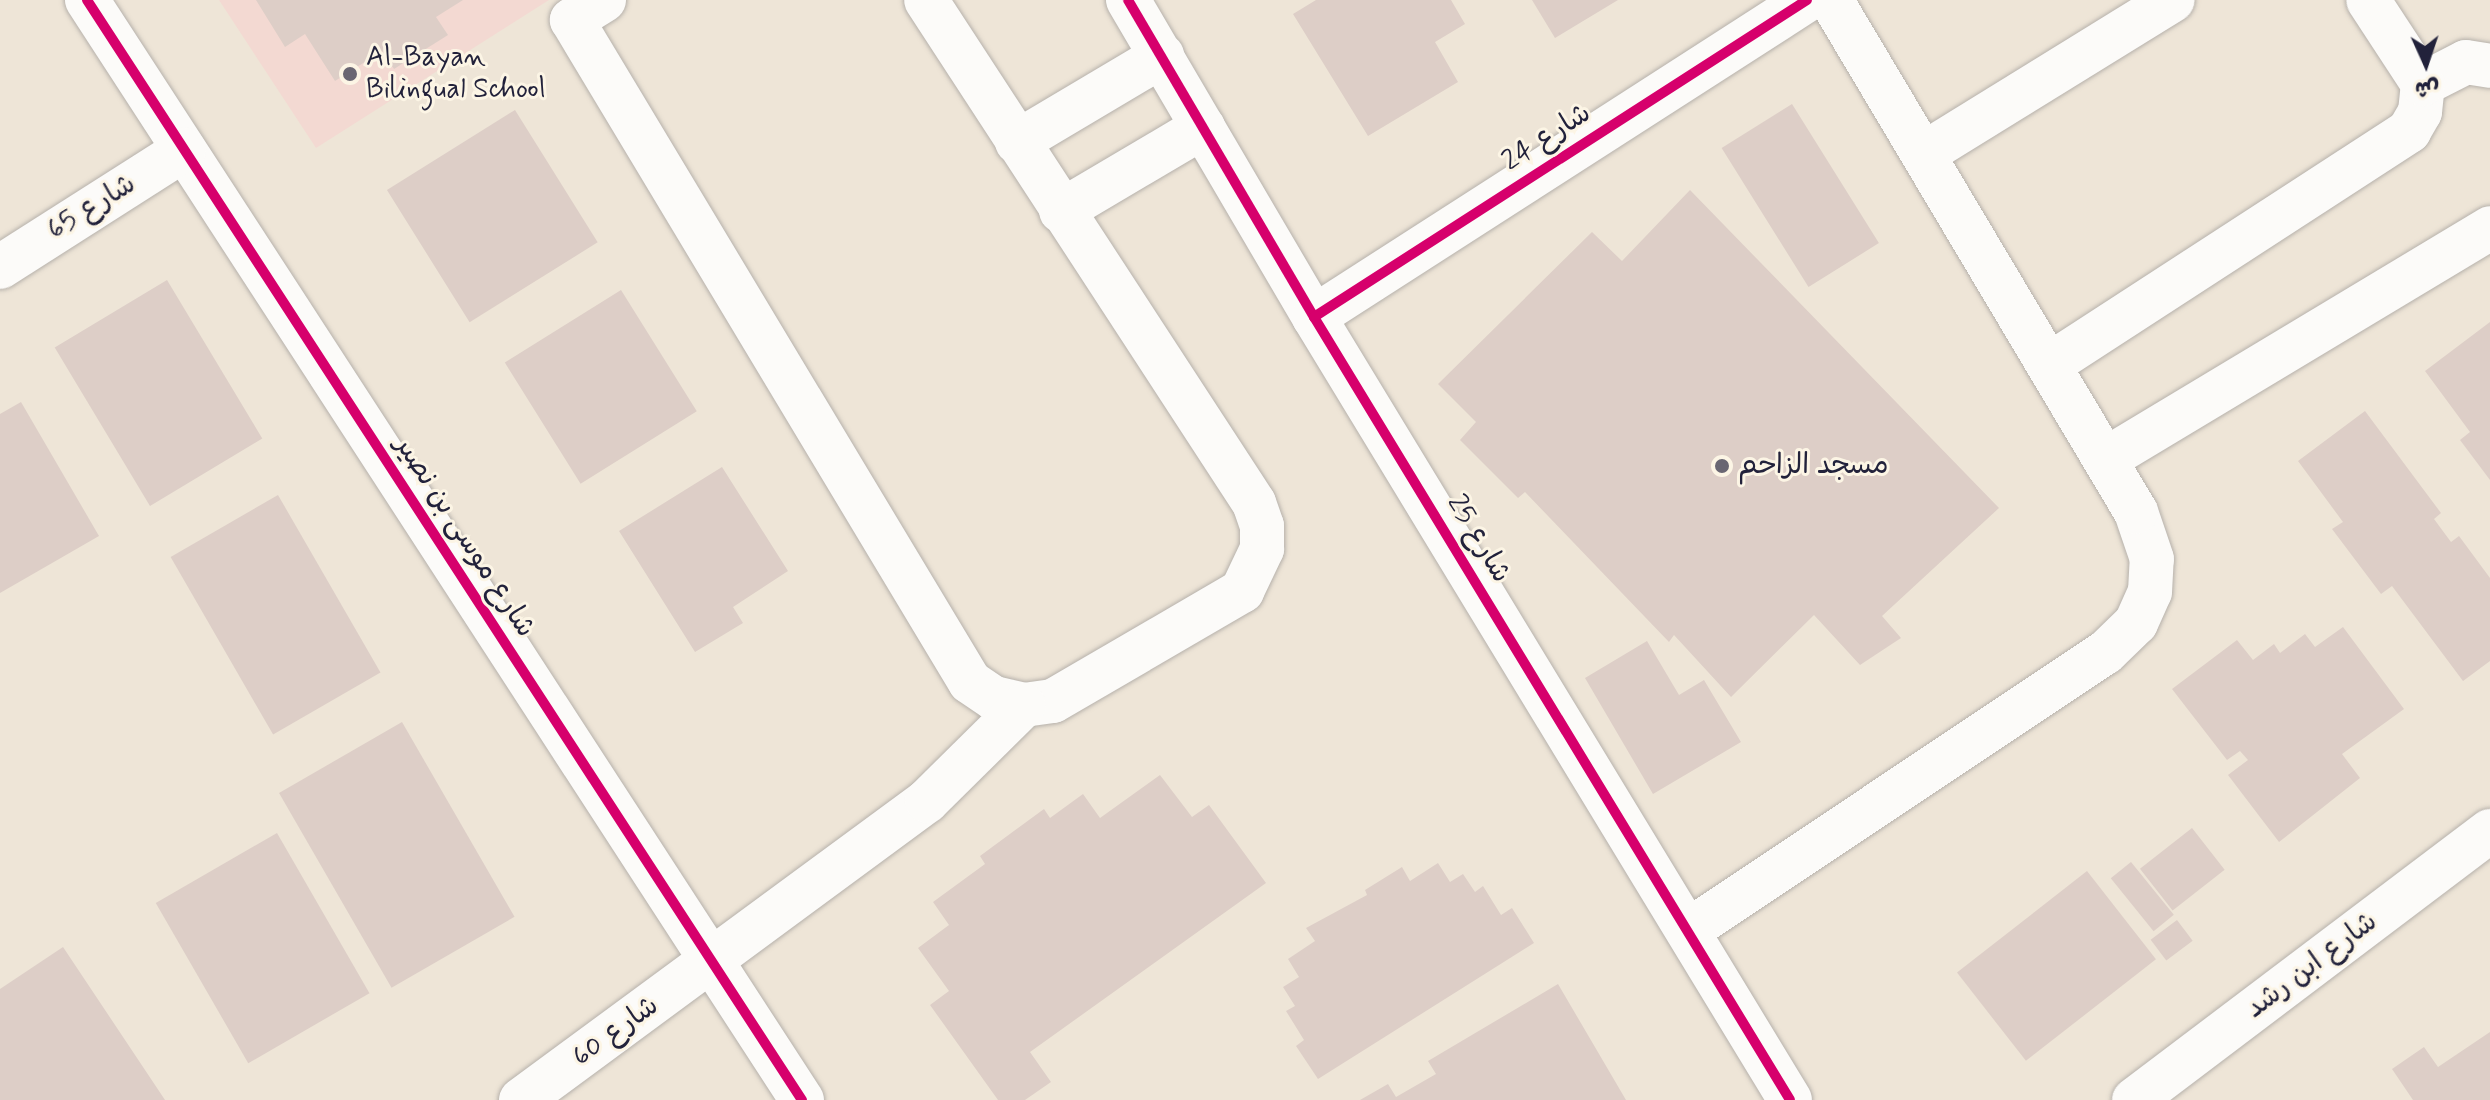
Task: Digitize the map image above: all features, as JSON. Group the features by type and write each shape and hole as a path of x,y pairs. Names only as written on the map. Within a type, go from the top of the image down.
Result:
{"street":[{"name":"شارع موسى بن نصير","path":"87,0 802,1100"},
{"path":"588,10 970,682 994,698 1024,705 1053,701 1242,591 1262,549 1254,503 926,0"},
{"name":"شارع 25","path":"1128,0 1314,317 1790,1100"},
{"name":"شارع 24","path":"1314,317 1807,0"},
{"path":"1689,930 2105,653 2136,623 2150,592 2152,559 2136,512 2052,363 1831,0"},
{"path":"1925,153 2173,0"},
{"path":"2052,363 2409,131 2420,112 2423,84 2368,0"},
{"path":"1017,142 1162,56"},
{"path":"2423,84 2466,62 2490,66"},
{"path":"1061,211 1203,127"},
{"name":"شارع 65","path":"0,267 184,150"},
{"path":"2106,459 2490,228"},
{"name":"شارع 60","path":"521,1100 711,964 927,801 1024,705"},
{"name":"شارع ابن رشد","path":"2134,1100 2490,831"}],"shaded area":[{"name":"Al-Bayan Bilingual School","path":"219,0 549,0 316,148"}],"building":[{"path":"256,0 463,0 436,17 448,35 394,69 382,51 335,81 305,34 285,47"},
{"path":"1316,0 1451,0 1465,24 1435,42 1458,82 1368,136 1293,14"},
{"path":"1532,0 1618,0 1555,38"},
{"path":"1792,104 1879,243 1809,287 1722,148"},
{"path":"515,110 598,242 470,322 387,190"},
{"name":"مسجد الزاحم","path":"1690,190 1999,508 1882,616 1901,638 1860,665 1814,615 1731,697 1674,635 1669,642 1525,492 1518,498 1460,440 1476,422 1438,384 1592,232 1622,261"},
{"path":"167,280 262,439 150,506 55,347"},
{"path":"621,290 697,411 581,484 505,363"},
{"path":"2490,322 2490,480 2460,440 2470,432 2425,371"},
{"path":"21,402 99,536 0,593 0,414"},
{"path":"2365,411 2441,513 2434,519 2451,542 2459,536 2490,578 2490,661 2463,681 2392,586 2381,594 2332,529 2343,522 2298,461"},
{"path":"722,467 788,571 733,607 743,623 695,652 619,531"},
{"path":"278,495 381,673 273,735 171,557"},
{"path":"2343,627 2404,709 2342,754 2360,778 2279,842 2228,775 2248,760 2240,751 2227,760 2172,689 2237,640 2253,660 2274,644 2280,653 2305,634 2315,647"},
{"path":"1647,641 1679,695 1704,680 1741,742 1653,794 1585,678"},
{"path":"402,722 514,917 392,988 279,793"},
{"path":"1160,775 1192,817 1209,805 1266,883 1030,1052 1051,1082 1025,1100 998,1100 930,1005 949,991 918,948 949,925 933,902 985,864 980,856 1044,809 1050,818 1083,794 1100,818"},
{"path":"2192,828 2225,870 2173,910 2140,869"},
{"path":"277,833 370,993 248,1063 156,903"},
{"path":"2131,862 2174,915 2154,931 2111,878"},
{"path":"1438,863 1450,882 1463,874 1475,892 1483,886 1501,915 1512,908 1534,943 1318,1079 1296,1046 1304,1040 1286,1011 1295,1006 1283,987 1299,977 1288,959 1315,941 1306,928 1367,895 1365,890 1402,867 1410,881"},
{"path":"2087,871 2156,959 2026,1061 1957,973"},
{"path":"2177,920 2193,941 2166,961 2151,940"},
{"path":"63,947 165,1100 0,1100 0,989"},
{"path":"1558,984 1626,1100 1360,1100 1388,1084 1396,1097 1436,1074 1428,1061"},
{"path":"2490,1032 2490,1100 2413,1100 2392,1069 2424,1047 2438,1067"}],"cycle path":[{"path":"87,0 802,1100"},
{"path":"1128,0 1314,317 1790,1100"},
{"path":"1314,317 1807,0"}],"place":[{"name":"Al-Bayan Bilingual School","path":"350,74"},
{"name":"مسجد الزاحم","path":"1722,466"}]}
